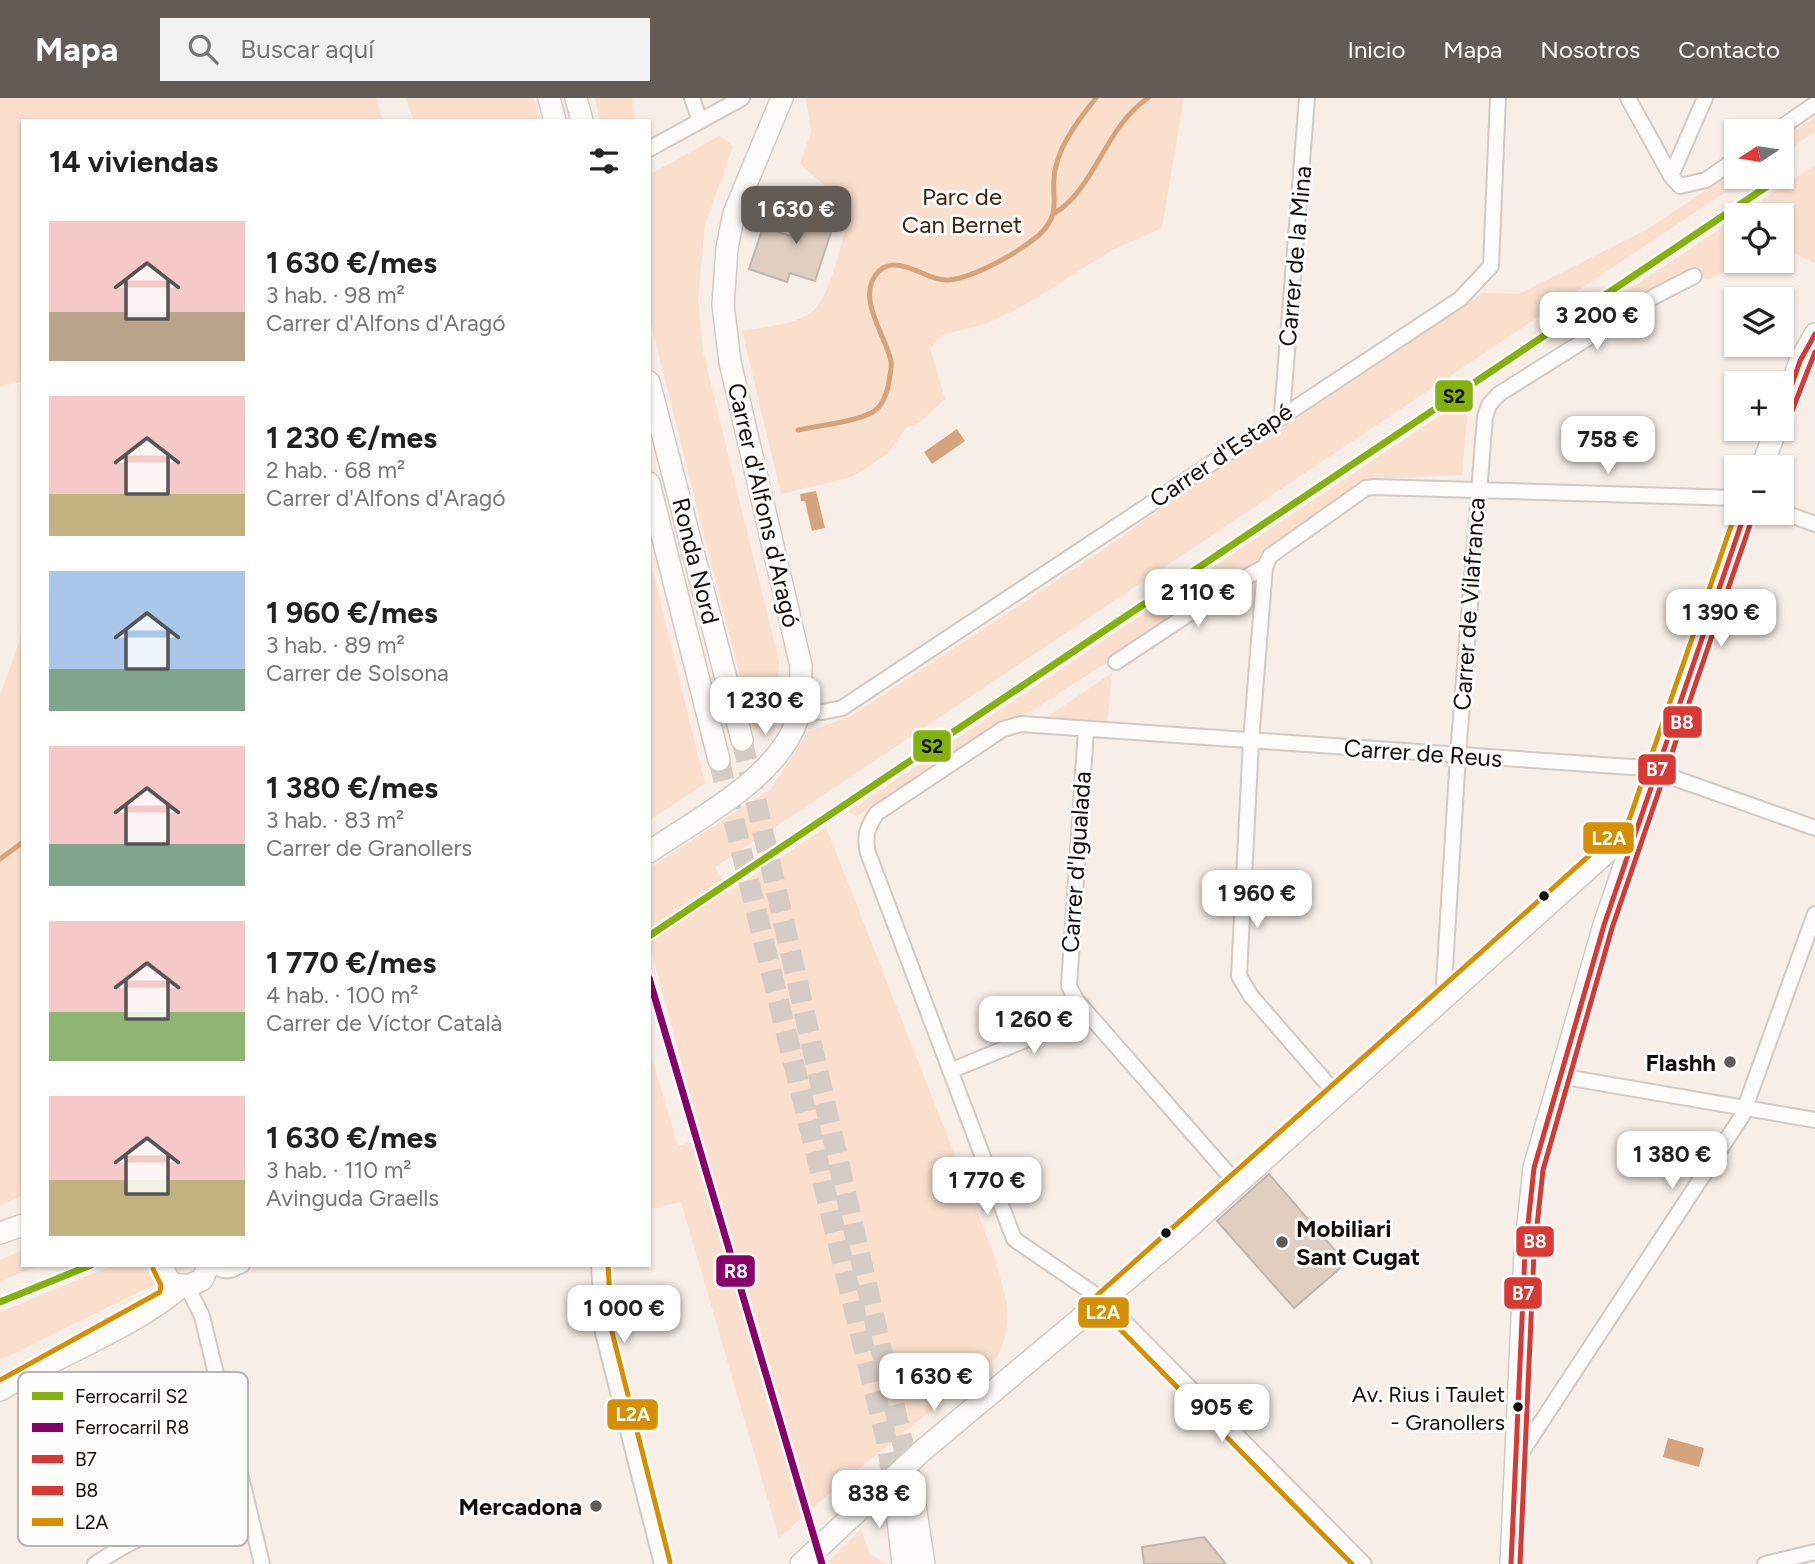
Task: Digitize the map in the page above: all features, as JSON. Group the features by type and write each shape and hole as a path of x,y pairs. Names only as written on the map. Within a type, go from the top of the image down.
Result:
{"street":[{"path":"550,98 555,119"},
{"path":"692,98 700,121"},
{"path":"651,148 739,98"},
{"name":"Carrer d'Alfons d'Aragó","path":"651,851 763,772 782,750 799,710 801,666 730,362 723,305 727,248 734,213 782,98"},
{"name":"Carrer de la Mina","path":"1282,414 1307,98"},
{"name":"Carrer d'Estapé","path":"799,710 822,712 842,708 1282,414 1460,299 1491,266 1498,98"},
{"path":"1628,98 1676,181"},
{"path":"1676,181 1705,98"},
{"path":"1793,119 1815,104"},
{"path":"1676,181 1706,180 1724,167"},
{"name":"Carrer de Vilafranca","path":"1443,1000 1477,489 1485,417 1499,394 1655,296 1694,276"},
{"path":"1794,378 1815,334"},
{"name":"Ronda Nord","path":"651,390 741,740"},
{"path":"1337,1095 1251,996 1239,976 1251,741 1265,567 1276,549 1366,488 1387,486 1724,498"},
{"name":"Ronda Nord","path":"651,491 719,760"},
{"path":"1794,516 1815,524"},
{"path":"1511,1564 1529,1204 1534,1168 1559,1076 1637,825 1741,525"},
{"path":"1116,662 1237,582 1265,567"},
{"name":"Carrer de Reus","path":"950,1072 865,839 869,824 877,813 1003,729 1021,724 1646,768 1815,828"},
{"name":"Carrer d'Igualada","path":"1086,729 1068,977 1076,1000 1237,1184"},
{"path":"801,1564 922,1451 1237,1184 1637,825"},
{"path":"1516,1461 1745,1107 1815,914"},
{"path":"1076,1000 1069,1022 950,1072 1014,1239 1103,1300 1364,1564"},
{"path":"1559,1076 1815,1120"},
{"path":"0,1234 21,1226"},
{"path":"30,1372 187,1279 231,1271 238,1267"},
{"path":"599,1267 603,1333 662,1564"},
{"path":"187,1279 200,1312 215,1372"},
{"path":"0,1390 18,1379"},
{"path":"911,1479 924,1564"},
{"path":"895,1493 903,1564"},
{"path":"248,1508 262,1564"},
{"path":"95,1564 124,1546"},
{"path":"1765,1564 1815,1552"}],"green space":[{"path":"0,98 377,98 382,119 21,119 21,382 0,386"},
{"path":"406,98 534,98 539,119 413,119"},
{"path":"595,98 632,98 634,119 600,119"},
{"name":"Parc de Can Bernet","path":"806,98 1184,98 1162,228 1112,250 1021,307 986,324 942,335 930,348 945,399 920,422 906,428 888,453 867,468 851,477 781,494 742,331 789,322 814,310 832,277 851,209 800,164 811,132"},
{"path":"1815,117 1815,132 1794,146 1794,131"},
{"path":"719,136 733,146 705,225 698,299 703,352 779,662 774,700 754,732 651,324 651,174"},
{"path":"1815,165 1814,263 1794,254 1794,203 1758,203 1779,189 1794,189 1794,179"},
{"path":"1724,178 1724,189 1730,189 715,867 729,892 826,827 992,1250 1008,1316 1007,1329 997,1357 845,1480 779,1538 681,1202 651,1209 651,1056 678,1146 702,1139 651,949 651,867 771,789 808,732 851,716 1103,550 1270,431 1483,293 1519,294 1646,230"},
{"path":"1724,226 1724,273 1709,279 1694,276 1600,329 1584,320"},
{"path":"1469,396 1462,475 1369,479 1271,546 1253,568 1017,720 999,723 857,816 848,812"},
{"path":"651,565 705,783 651,820"},
{"path":"21,637 21,1196 0,1206 0,695"},
{"path":"1112,673 1107,726 1038,723"},
{"path":"21,1251 21,1267 36,1267 0,1281 0,1260"},
{"path":"109,1267 190,1267 0,1360 0,1312"},
{"path":"861,1529 869,1553 885,1564 826,1564"}],"shaded area":[{"path":"957,429 965,441 932,464 924,452"},
{"path":"816,491 825,528 812,531 805,501 801,501 800,494"},
{"path":"1668,1438 1704,1448 1699,1467 1663,1457"}],"building":[{"path":"806,200 838,211 815,281 790,273 787,282 749,269 763,227 794,237"},
{"name":"Mobiliari Sant Cugat","path":"1269,1174 1346,1263 1294,1308 1217,1221"},
{"path":"1204,1537 1226,1564 1144,1564 1142,1547"}],"waterway":[{"path":"798,430 863,416 874,411 884,399 891,361 870,303 872,281 879,271 896,265 941,279 960,278 1009,256 1039,235 1052,218 1054,176 1059,157 1072,130 1096,98"},
{"path":"1055,213 1081,188 1121,125 1133,110 1148,98"},
{"path":"0,859 21,843"}],"tunnel":[{"path":"742,740 911,1479"},
{"path":"719,760 886,1438 895,1493"}],"rail line":[{"name":"S2","path":"651,935 1763,189"},
{"name":"R8","path":"651,985 822,1564"},
{"name":"S2","path":"0,1302 86,1267"}],"transit line":[{"name":"B7","path":"1794,378 1815,334"},
{"name":"B8","path":"1794,406 1815,352"},
{"name":"L2A","path":"1352,1564 1097,1306 1095,1297 1629,820 1731,525"},
{"name":"B7","path":"1511,1564 1525,1252 1534,1168 1604,925 1741,525"},
{"name":"B8","path":"1520,1564 1534,1253 1543,1170 1612,928 1750,525"},
{"name":"L2A","path":"608,1267 612,1332 670,1562"},
{"name":"L2A","path":"0,1380 160,1292 161,1285 153,1269"}],"place":[{"name":"Flashh","path":"1730,1062"},
{"name":"Mobiliari Sant Cugat","path":"1282,1242"},
{"name":"Av. Rius i Taulet - Granollers","path":"1518,1407"},
{"name":"Mercadona","path":"596,1506"}]}
